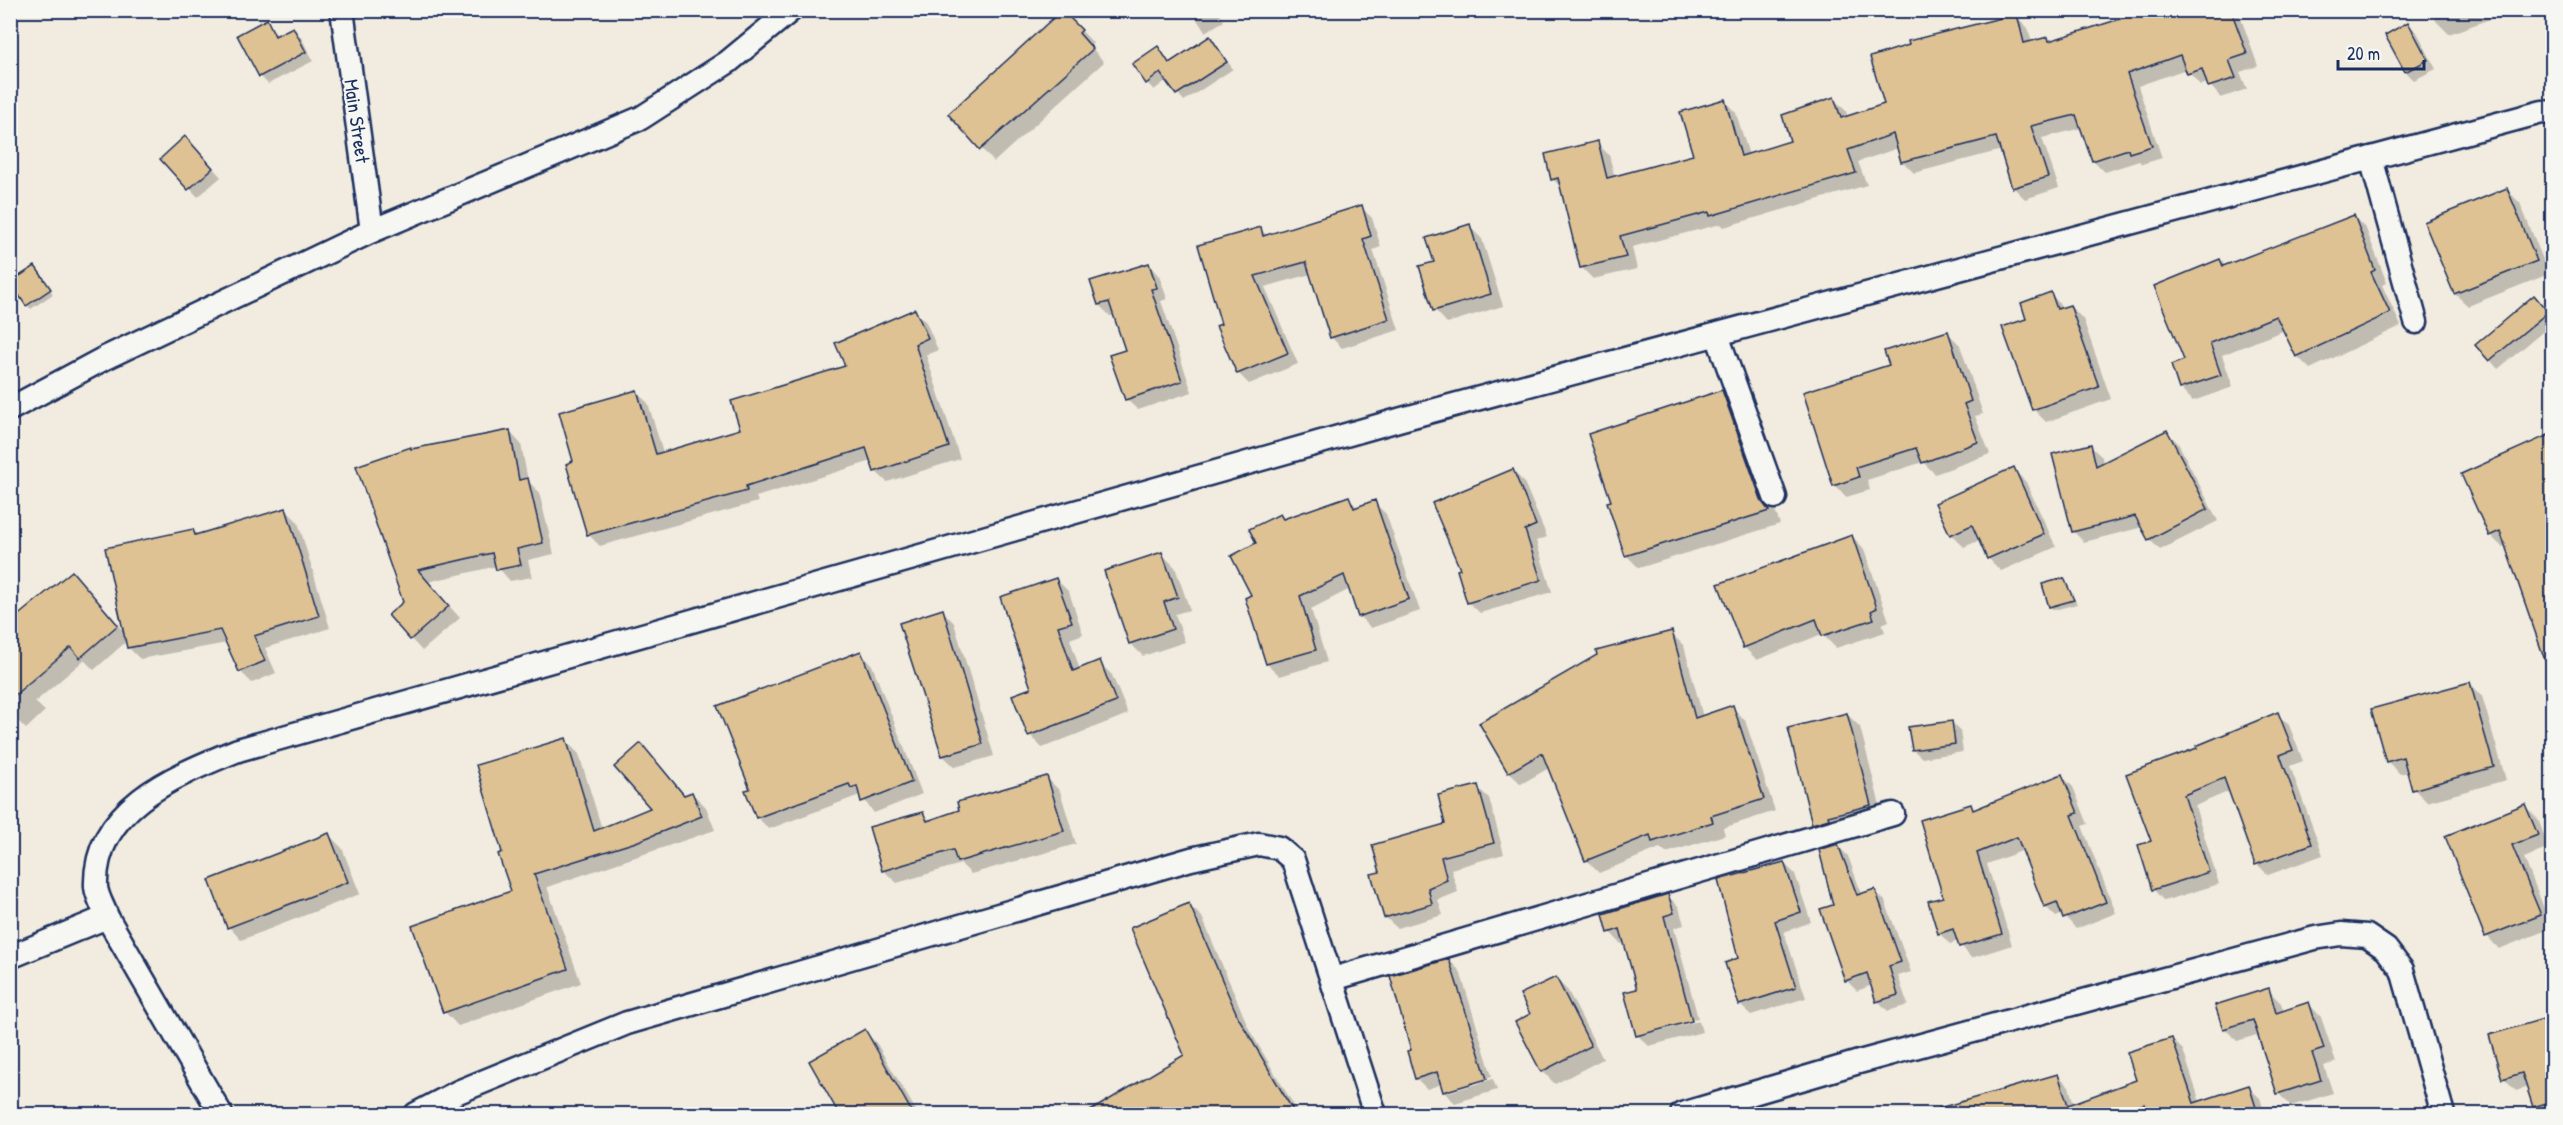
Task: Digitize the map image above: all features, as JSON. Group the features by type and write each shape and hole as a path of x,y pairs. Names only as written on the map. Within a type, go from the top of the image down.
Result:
{"street":[{"name":"Main Street","path":"342,10 372,231"},
{"path":"10,409 105,358 372,231 642,118 728,62 791,10"},
{"path":"220,1114 108,917 96,889 98,867 105,843 124,813 152,790 192,769 237,750 1402,419 2542,112 2553,113"},
{"path":"2371,158 2416,322"},
{"path":"1717,334 1775,497"},
{"path":"1334,979 1893,814"},
{"path":"416,1114 458,1092 627,1023 1168,865 1259,844 1279,848 1293,860 1334,979 1375,1114"},
{"path":"10,957 108,917"},
{"path":"1682,1114 1870,1059 2315,938 2341,934 2367,936 2386,949 2402,970 2443,1114"}],"building":[{"path":"1062,10 1082,30 1079,33 1093,49 980,150 948,114"},
{"path":"2149,10 2231,10 2247,54 2229,60 2236,78 2208,87 2202,69 2187,74 2180,55 2127,74 2152,146 2129,153 2128,149 2092,161 2076,115 2031,126 2048,177 2012,188 1996,137 1901,162 1893,134 1848,150 1856,173 1710,216 1709,212 1620,236 1626,257 1580,268 1558,178 1551,180 1545,154 1598,141 1607,178 1693,155 1680,112 1725,99 1741,156 1790,141 1782,115 1834,97 1841,118 1884,104 1870,57 1909,45 1908,41 2017,14 2024,43 2048,37 2049,41"},
{"path":"267,19 275,36 293,27 306,52 259,77 237,35"},
{"path":"2408,22 2428,60 2405,72 2385,35"},
{"path":"1210,36 1227,62 1176,95 1160,73 1146,84 1132,64 1158,46 1169,63"},
{"path":"185,136 213,168 188,190 160,159"},
{"path":"2507,188 2537,261 2454,294 2424,222"},
{"path":"1362,205 1371,236 1363,239 1389,319 1330,338 1306,262 1255,276 1288,353 1237,374 1216,326 1221,324 1198,245 1261,227 1263,236"},
{"path":"2354,215 2375,270 2371,272 2390,313 2296,357 2276,316 2210,343 2221,375 2179,389 2171,365 2184,360 2154,286 2220,259 2223,266"},
{"path":"1470,224 1491,294 1433,311 1419,266 1434,262 1426,238"},
{"path":"1149,263 1157,288 1151,289 1182,381 1125,400 1109,355 1125,350 1109,302 1098,305 1090,281"},
{"path":"35,266 51,289 26,306 10,282"},
{"path":"2051,292 2057,309 2070,305 2099,387 2032,410 2002,327 2026,319 2021,303"},
{"path":"2534,295 2548,312 2489,361 2475,345"},
{"path":"915,309 928,338 915,344 949,447 874,472 866,448 746,486 747,491 587,535 566,464 573,461 559,412 637,390 656,454 740,429 731,401 845,366 835,343"},
{"path":"1948,331 1971,401 1964,404 1978,442 1922,463 1916,448 1856,467 1859,477 1833,486 1803,392 1889,365 1884,351"},
{"path":"1722,390 1762,502 1769,511 1625,556 1607,502 1611,501 1588,434"},
{"path":"510,430 519,480 528,478 543,543 517,549 521,565 496,570 492,553 418,570 449,606 410,640 388,615 403,602 356,466 411,447 411,449"},
{"path":"2167,430 2208,509 2148,540 2135,516 2072,532 2052,454 2091,444 2096,466"},
{"path":"2553,433 2553,671 2549,672 2500,531 2489,536 2461,474"},
{"path":"2014,467 2044,534 1987,559 1972,525 1950,535 1935,503"},
{"path":"1513,469 1536,525 1525,530 1541,580 1467,603 1457,570 1460,569 1432,503"},
{"path":"1349,496 1354,508 1375,500 1409,599 1358,617 1344,575 1300,596 1316,650 1266,664 1245,598 1251,595 1231,556 1256,543 1249,529 1280,514 1283,519"},
{"path":"286,508 319,616 254,636 265,661 239,672 220,630 127,648 105,548 193,529 195,535"},
{"path":"1852,535 1877,608 1871,611 1874,619 1822,636 1816,619 1743,648 1718,584"},
{"path":"1162,552 1178,597 1164,602 1173,629 1129,644 1104,571"},
{"path":"72,571 118,625 80,658 71,647 10,699 10,622"},
{"path":"1056,578 1072,622 1058,626 1073,671 1100,660 1116,702 1028,736 1012,695 1031,688 1000,597"},
{"path":"2064,578 2074,600 2049,607 2042,584"},
{"path":"943,609 983,744 942,756 899,623"},
{"path":"1672,631 1695,718 1733,705 1764,799 1711,816 1713,822 1652,842 1650,835 1585,861 1542,753 1508,773 1479,723 1597,655 1596,651"},
{"path":"861,651 912,782 861,802 857,786 851,788 849,784 756,818 745,790 750,789 717,706"},
{"path":"2470,682 2494,767 2412,790 2403,757 2386,762 2371,709"},
{"path":"2278,712 2293,750 2280,755 2312,844 2255,865 2224,778 2184,795 2209,872 2152,890 2138,845 2151,841 2126,774 2197,748 2196,746"},
{"path":"1847,713 1871,805 1828,816 1829,819 1812,824 1788,728"},
{"path":"1952,721 1955,744 1912,750 1908,727"},
{"path":"566,738 594,831 650,808 614,767 641,743 684,795 692,792 702,816 636,842 534,874 568,969 443,1013 412,926 511,891 498,854 502,852 476,765"},
{"path":"2062,774 2078,813 2072,815 2106,902 2063,919 2057,902 2044,907 2017,837 1977,853 2002,934 1959,947 1953,929 1938,934 1928,901 1943,897 1920,820 1971,804 1973,810"},
{"path":"1047,776 1064,831 957,862 953,850 882,871 869,827 923,812 927,821 959,810 957,802"},
{"path":"1478,785 1494,843 1441,857 1447,880 1428,888 1432,904 1384,918 1371,874 1380,872 1372,845 1445,824 1438,795"},
{"path":"2525,804 2538,835 2512,845 2541,915 2485,937 2445,836"},
{"path":"329,833 348,882 227,928 209,880"},
{"path":"1838,844 1857,895 1875,889 1901,962 1889,966 1898,995 1876,1002 1867,973 1845,981 1820,909 1833,905 1819,850"},
{"path":"1784,862 1801,912 1775,921 1796,987 1739,1005 1725,963 1738,958 1718,880"},
{"path":"1668,894 1674,913 1664,916 1692,1021 1636,1036 1624,992 1637,989 1620,929 1608,933 1603,914"},
{"path":"1189,903 1238,1017 1295,1114 1085,1114 1184,1055 1130,928"},
{"path":"1449,959 1487,1079 1443,1092 1437,1072 1415,1079 1407,1051 1411,1050 1390,976"},
{"path":"1556,977 1591,1046 1541,1072 1515,1022 1530,1014 1520,994"},
{"path":"2269,988 2276,1013 2309,1002 2324,1049 2312,1053 2321,1080 2277,1094 2253,1020 2223,1029 2215,1005"},
{"path":"2553,1016 2553,1101 2533,1107 2522,1073 2502,1079 2489,1035"},
{"path":"865,1029 913,1114 839,1114 809,1061"},
{"path":"2172,1038 2194,1103 2249,1085 2258,1114 2147,1114 2144,1104 2118,1114 1940,1114 1939,1108 2058,1074 2068,1105 2136,1080 2127,1052"}]}
